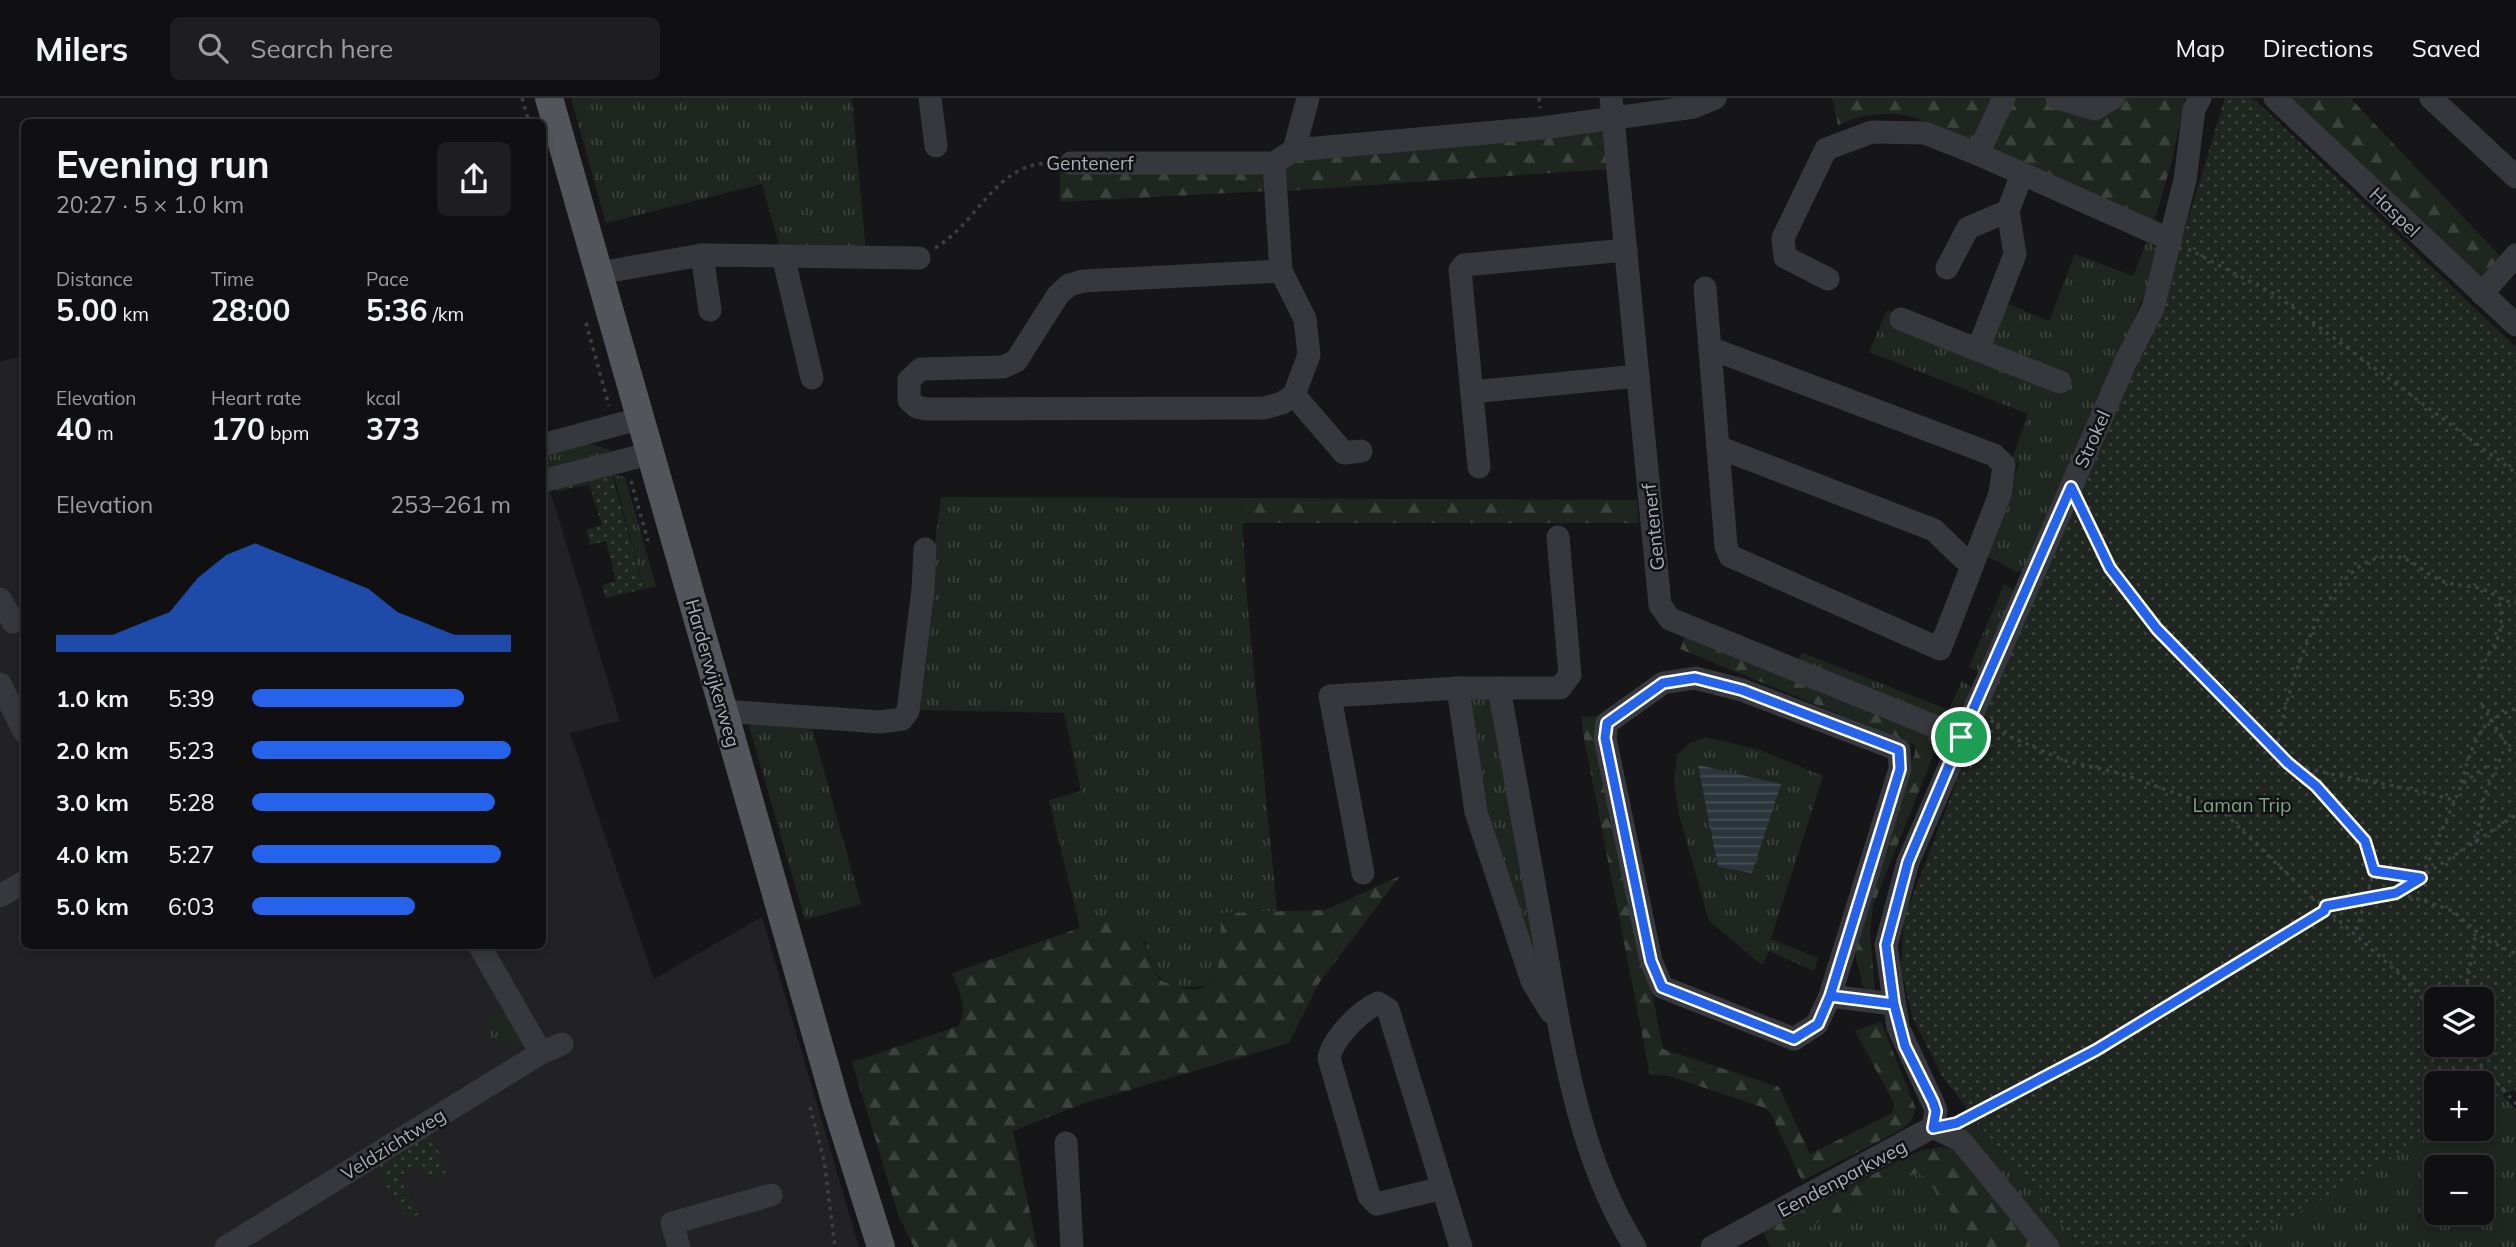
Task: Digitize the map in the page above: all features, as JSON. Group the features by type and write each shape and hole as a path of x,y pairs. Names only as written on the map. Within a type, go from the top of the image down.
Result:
{"main road":[{"path":"533,98 539,119"},
{"name":"Harderwijkerweg","path":"549,98 833,1095 881,1247"},
{"name":"Harderwijkerweg","path":"546,144 863,1247"}],"street":[{"path":"930,98 936,146"},
{"path":"1294,150 1308,98"},
{"path":"1281,271 1140,276 1069,285 1058,295 1016,361 1003,367 921,369 909,380 909,400 917,407 926,409 1264,408 1282,403 1294,395 1309,355 1305,319 1281,271 1274,163 1294,150 1612,108 1695,107 1715,98"},
{"path":"1978,154 2004,98"},
{"path":"2057,98 2095,109 2113,98"},
{"name":"Strokel","path":"1933,1128 1936,1111 1905,1046 1894,1004 1886,945 1908,862 2071,487 2153,308 2185,180 2194,109 2200,98"},
{"name":"Haspel","path":"2275,98 2516,325"},
{"path":"2431,98 2516,177"},
{"name":"Gentenerf","path":"1612,108 1660,605 1670,619 1961,737"},
{"path":"1828,279 1785,257 1783,238 1826,149 1872,132 1925,133 2171,240"},
{"name":"Gentenerf","path":"1071,163 1274,163"},
{"path":"1978,350 2015,254 2008,211 2022,174"},
{"path":"1947,268 1968,228 2008,211"},
{"path":"1479,467 1460,270 1464,265 1626,250"},
{"path":"599,273 702,255 919,258"},
{"path":"702,255 710,310"},
{"path":"2482,294 2516,255"},
{"path":"783,256 812,378"},
{"path":"1705,288 1718,447 1730,556 1940,649 2000,494 2004,465 1994,455 1710,348"},
{"path":"1901,319 2060,382"},
{"path":"1472,392 1638,376"},
{"path":"1294,395 1343,453 1361,451"},
{"path":"546,444 627,422"},
{"path":"1718,447 1934,530 1954,551 1972,563"},
{"path":"546,480 637,457"},
{"path":"1363,873 1331,696 1458,688 1560,688 1570,675 1558,537"},
{"path":"723,710 881,722 902,719 908,710 923,589 925,549"},
{"path":"0,599 12,622"},
{"path":"1695,678 1742,690 1899,750 1900,769 1830,996 1818,1024 1794,1039 1662,987 1651,961 1605,738 1607,723 1663,683 1695,678"},
{"path":"0,684 21,725"},
{"path":"1458,688 1476,812 1532,981 1558,1024"},
{"path":"1500,688 1558,1024 1595,1165 1619,1222 1635,1247"},
{"path":"0,896 21,885"},
{"path":"481,949 541,1053"},
{"path":"1830,996 1894,1004"},
{"path":"1443,1188 1377,1204 1369,1196 1329,1058 1331,1048 1367,1008 1378,1003 1388,1009 1443,1188 1461,1247"},
{"name":"Veldzichtweg","path":"226,1247 541,1053 562,1044"},
{"path":"1933,1128 1949,1132 1961,1141 2048,1247"},
{"name":"Eendenparkweg","path":"1713,1247 1933,1128"},
{"path":"1066,1143 1072,1247"},
{"path":"678,1247 672,1223 771,1195"}],"path":[{"path":"522,98 528,119"},
{"name":"Gentenerf","path":"919,258 951,239 1003,180 1031,163 1071,163"},
{"path":"2171,240 2276,295 2516,473"},
{"path":"2071,487 2110,568 2157,629 2288,763 2316,786 2365,841 2374,871 2354,935"},
{"path":"2276,751 2281,720 2315,621 2340,585 2365,561 2382,557 2405,559 2453,586 2484,590 2499,601 2516,603"},
{"path":"2479,678 2483,663 2497,646 2502,630 2499,601"},
{"path":"1978,705 2004,734 2066,761 2119,773 2220,809 2311,897 2326,906 2396,893 2476,844 2516,815"},
{"path":"2482,705 2511,752"},
{"path":"2421,878 2462,784 2469,754 2490,721 2516,708"},
{"path":"2476,844 2484,796 2500,760"},
{"path":"2288,763 2334,776 2390,784 2453,800"},
{"path":"2462,784 2491,763"},
{"path":"2374,871 2421,878"},
{"path":"2396,893 2453,911 2484,939 2516,954"},
{"path":"1933,1128 1957,1123 2096,1050 2324,911 2326,906"},
{"path":"2324,911 2405,979 2424,1000"},
{"path":"2466,987 2476,931"},
{"path":"2474,1057 2516,1104"}],"shaded area":[{"path":"21,356 21,949 546,949 546,491 550,490 620,721 570,733 654,979 762,917 859,1247 0,1247 0,362"},
{"path":"1698,765 1781,784 1752,873 1718,867"}],"green space":[{"path":"571,98 852,98 866,252 780,248 762,184 606,223"},
{"path":"1832,98 1997,98 1976,142 1924,121 1893,114 1876,114 1838,125"},
{"path":"2010,98 2185,98 2173,156 2155,220 1989,148"},
{"name":"Laman Trip","path":"2225,98 2250,98 2516,347 2516,1093 2513,1090 2494,1100 2494,1071 2424,1071 2424,1140 2300,1212 2232,1247 2080,1247 1990,1139 1942,1076 1913,1019 1901,970 1904,918 1984,711 2161,308"},
{"path":"2292,98 2350,98 2504,260 2484,282"},
{"path":"1607,129 1611,169 1283,191 1282,176 1295,156"},
{"path":"1266,163 1268,191 1060,202 1060,172 1119,174"},
{"path":"2147,241 2161,252 2145,293 2027,571 2017,572 1985,555 2019,464 2012,460 2028,414 1869,352 1887,310 1964,342 1999,300 2049,321 2075,254 2133,276"},
{"path":"589,443 610,450 599,462 546,475 546,453"},
{"path":"611,471 644,589 606,598 602,585 616,581 606,541 590,545 586,530 602,525 589,484 556,492 555,487"},
{"path":"614,475 625,477 656,586 644,589"},
{"path":"941,497 1241,498 1247,598 1277,911 1221,913 1221,965 1210,984 1195,987 1173,986 1158,975 1145,941 1097,922 1080,928 1049,800 1081,791 1064,713 913,710"},
{"path":"1241,498 1637,500 1639,523 1242,523"},
{"path":"2004,584 2017,592 1983,673 1969,667"},
{"path":"1686,633 1941,736 1873,906 1870,932 1875,993 1863,986 1853,946 1899,793 1915,754 1915,745 1680,649"},
{"path":"1803,653 1949,710 1962,681 1974,689 1960,722 1946,722 1798,659"},
{"path":"1472,697 1503,697 1536,957 1484,797 1473,731"},
{"path":"1598,716 1663,1049 1779,1087 1810,1154 1892,1113 1894,1103 1855,1031 1881,1022 1916,1109 1912,1120 1902,1129 1802,1181 1770,1112 1765,1108 1669,1076 1650,1075 1581,717"},
{"path":"748,722 811,724 861,904 805,920"},
{"path":"1705,737 1760,750 1823,776 1771,939 1818,958 1814,971 1769,951 1762,965 1709,921 1679,815 1674,782 1677,755 1690,743"},
{"path":"1400,876 1319,983 1289,1043 1082,1104 1013,1131 1037,1247 914,1247 899,1217 852,1062 958,1026 963,1007 952,973 1096,922 1114,921 1135,928 1160,980 1182,988 1198,989 1208,985 1219,963 1221,913 1325,910"},
{"path":"505,1010 523,1045 518,1049 509,1039 494,1048 488,1022 498,1012"},
{"path":"2451,1057 2469,1057 2482,1071 2428,1071"},
{"path":"2424,1074 2424,1141 2494,1141 2494,1085 2516,1110 2516,1247 2251,1247 2249,1244 2243,1247 2138,1247"},
{"path":"1972,1116 2080,1247 2057,1247 1958,1127"},
{"path":"427,1133 450,1170 431,1182 422,1165 399,1177 419,1214 407,1221 374,1163"},
{"path":"1942,1147 1957,1151 2038,1247 1978,1247 1923,1175 1916,1173 1770,1247 1763,1232 1904,1158 1922,1150"},
{"path":"1916,1173 1923,1175 1978,1247 1770,1247"}],"route":[{"path":"1961,737 1908,862 1886,945 1894,1004 1830,996 1818,1024 1794,1039 1662,987 1651,961 1605,738 1607,723 1663,683 1695,678 1742,690 1899,750 1900,769 1830,996 1894,1004 1905,1046 1936,1111 1933,1128 1957,1123 2096,1050 2324,911 2326,906 2396,893 2421,878 2374,871 2365,841 2316,786 2288,763 2157,629 2110,568 2071,487 1978,705 1961,737"}]}
